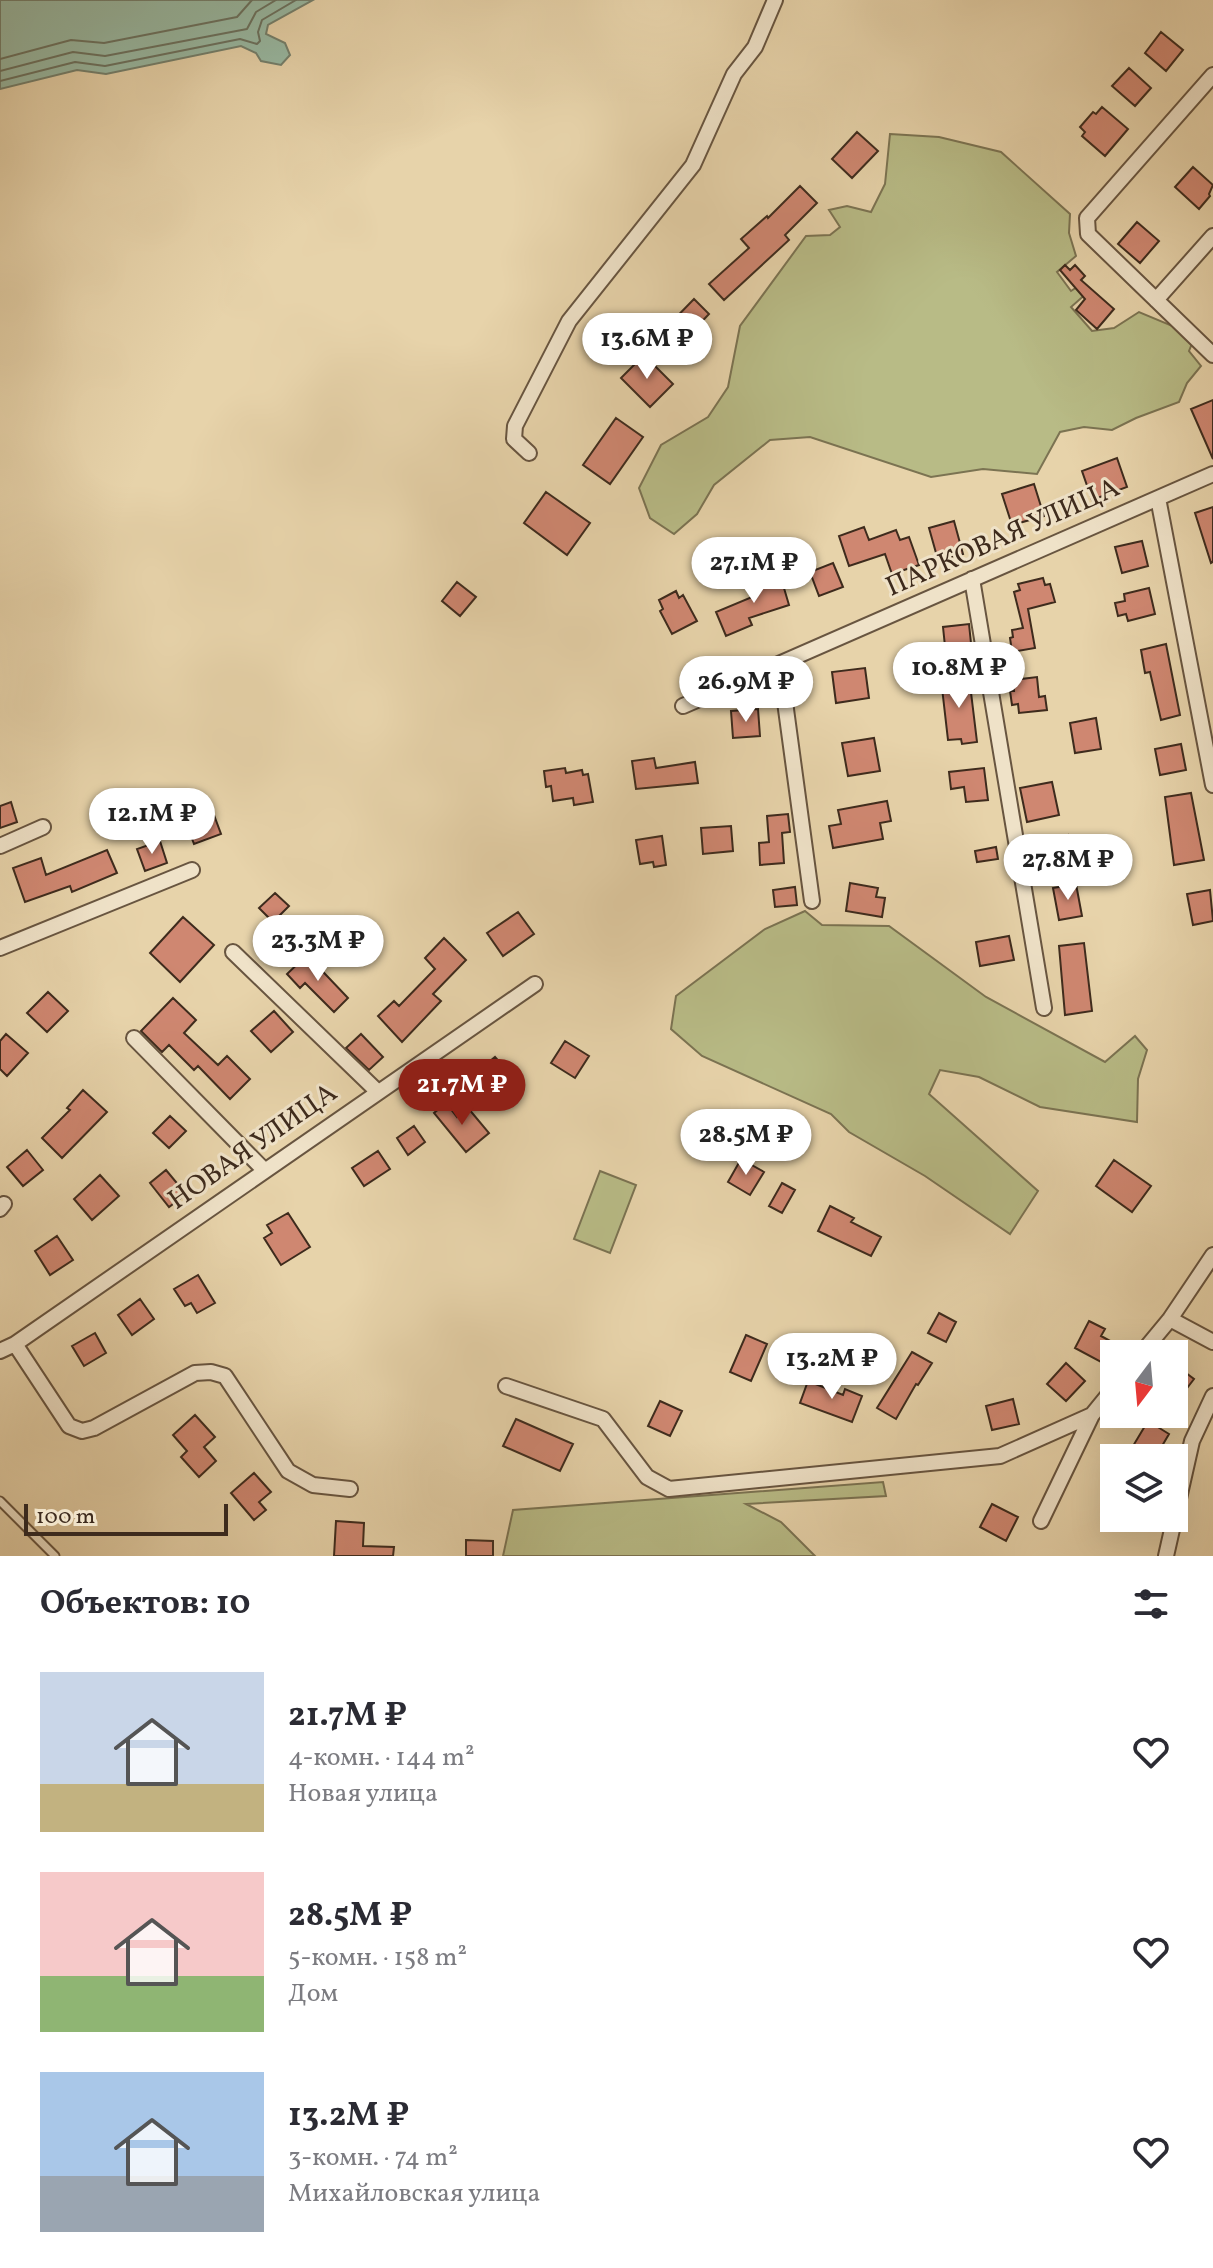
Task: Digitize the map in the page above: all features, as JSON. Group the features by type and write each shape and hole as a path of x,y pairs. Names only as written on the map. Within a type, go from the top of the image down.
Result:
{"street":[{"path":"529,453 514,439 515,426 569,321 693,165 734,74 755,47 775,0"},
{"path":"1213,75 1087,218 1088,234 1213,355"},
{"path":"1156,300 1213,236"},
{"name":"ПАРКОВАЯ УЛИЦА","path":"683,706 1213,474"},
{"path":"1158,498 1213,785"},
{"path":"972,579 1044,1008"},
{"path":"780,665 812,901"},
{"path":"0,846 43,827"},
{"path":"0,948 192,870"},
{"path":"233,952 378,1092"},
{"name":"НОВАЯ УЛИЦА","path":"0,1351 15,1344 535,984"},
{"path":"134,1038 264,1170"},
{"path":"1153,1340 1213,1255"},
{"path":"1170,1319 1213,1342"},
{"path":"15,1344 69,1426 82,1431 94,1428 195,1373 211,1372 225,1376 288,1471 313,1485 350,1489"},
{"path":"506,1386 603,1419 647,1477 669,1489 1000,1456 1092,1415"},
{"path":"1166,1556 1192,1441 1213,1396"},
{"path":"1041,1521 1092,1415 1100,1405"}],"lane":[{"path":"0,1501 55,1556"}],"shaded area":[{"path":"890,134 939,137 1001,152 1070,214 1069,233 1076,256 1057,272 1071,291 1080,285 1088,292 1071,307 1092,331 1114,328 1139,312 1175,327 1193,341 1189,351 1201,366 1187,383 1179,402 1112,430 1084,427 1060,432 1037,474 983,469 931,477 810,437 770,440 714,485 697,514 674,534 650,518 639,488 661,445 708,417 728,387 740,326 806,236 830,235 840,227 829,210 847,206 871,212 885,184"},
{"path":"805,911 822,925 889,926 986,997 1105,1062 1135,1036 1147,1050 1138,1079 1137,1122 1040,1107 979,1077 940,1070 929,1094 1038,1191 1010,1234 925,1176 849,1132 831,1114 702,1056 671,1029 676,996 765,929"},
{"path":"600,1171 636,1185 610,1253 574,1239"},
{"path":"883,1482 886,1496 746,1504 781,1522 815,1556 503,1556 513,1510"}],"water":[{"path":"0,0 313,0 268,25 266,34 285,43 290,55 281,65 261,61 256,53 241,46 106,74 77,70 0,89"}],"building":[{"path":"1161,32 1183,50 1166,71 1145,53"},
{"path":"1129,68 1151,88 1135,106 1112,86"},
{"path":"1102,107 1128,129 1105,156 1082,136 1085,132 1080,127"},
{"path":"857,132 878,151 852,178 832,159"},
{"path":"1193,167 1213,185 1210,196 1199,209 1175,187"},
{"path":"800,186 817,203 785,235 789,240 724,300 709,284 749,248 741,239 768,218"},
{"path":"1137,222 1159,241 1140,263 1118,244"},
{"path":"1065,265 1070,270 1075,265 1085,276 1081,280 1114,309 1097,329 1076,310 1085,299 1060,270"},
{"path":"694,299 709,314 676,349 660,334"},
{"path":"644,355 673,384 650,407 621,378"},
{"path":"1213,400 1213,459 1191,409"},
{"path":"616,418 643,437 610,484 583,465"},
{"path":"1117,458 1127,487 1092,500 1082,471"},
{"path":"1034,484 1044,516 1012,525 1002,494"},
{"path":"546,492 590,523 567,555 524,523"},
{"path":"1213,507 1213,562 1211,563 1195,513"},
{"path":"954,521 963,554 938,560 929,528"},
{"path":"864,527 869,540 896,530 900,540 909,537 919,565 892,574 885,554 849,566 839,536"},
{"path":"1142,541 1148,566 1122,573 1115,547"},
{"path":"833,563 843,587 819,596 810,572"},
{"path":"775,574 777,579 781,578 789,605 749,618 752,625 726,636 716,612 757,595 754,587 758,586 756,579"},
{"path":"1043,578 1045,585 1050,584 1055,602 1028,609 1035,648 1012,652 1012,630 1023,628 1014,592 1020,590 1018,584"},
{"path":"457,582 476,597 460,616 442,601"},
{"path":"1149,588 1155,614 1128,621 1126,614 1118,616 1115,603 1125,601 1124,594"},
{"path":"676,591 679,598 683,595 697,621 672,634 660,611 663,609 659,600"},
{"path":"969,624 972,653 946,656 943,627"},
{"path":"1166,644 1180,715 1161,720 1150,672 1145,673 1141,650"},
{"path":"865,668 869,698 836,703 832,672"},
{"path":"969,676 977,742 962,744 961,739 948,740 941,679"},
{"path":"1037,677 1039,697 1045,696 1047,710 1019,713 1018,704 1012,705 1010,691 1014,691 1013,680"},
{"path":"758,709 760,736 733,738 731,711"},
{"path":"1096,718 1101,749 1075,753 1070,723"},
{"path":"874,738 880,771 848,776 842,743"},
{"path":"1181,744 1186,770 1160,775 1155,749"},
{"path":"654,758 656,768 695,762 698,783 636,789 632,761"},
{"path":"565,768 566,773 582,770 583,775 588,774 593,802 574,805 573,798 553,801 551,786 546,787 544,771"},
{"path":"984,768 988,800 966,802 964,787 951,789 949,772"},
{"path":"1052,782 1059,815 1027,822 1020,788"},
{"path":"1191,793 1204,860 1174,865 1165,797"},
{"path":"887,801 891,821 880,823 883,839 833,848 829,826 841,824 838,810"},
{"path":"11,802 17,822 0,828 0,806"},
{"path":"211,807 221,834 194,844 184,817"},
{"path":"788,814 790,832 782,833 784,863 760,865 759,843 769,842 767,816"},
{"path":"731,826 733,851 703,854 701,828"},
{"path":"1068,835 1073,864 1045,869 1040,840"},
{"path":"662,836 666,865 654,867 653,862 640,864 636,840"},
{"path":"160,841 167,863 145,871 137,849"},
{"path":"996,847 998,859 977,862 975,851"},
{"path":"107,850 117,873 72,892 70,886 25,902 13,868 41,858 46,875"},
{"path":"850,883 878,888 876,897 885,898 882,917 846,911"},
{"path":"1076,884 1082,916 1059,920 1053,888"},
{"path":"795,887 797,905 775,907 773,890"},
{"path":"1210,890 1213,921 1193,925 1187,894"},
{"path":"275,893 289,906 273,922 259,908"},
{"path":"518,912 534,934 503,956 487,933"},
{"path":"183,917 214,945 180,982 150,953"},
{"path":"1009,936 1014,960 980,966 976,942"},
{"path":"444,938 466,960 433,994 441,1001 402,1042 378,1016 394,1001 399,1006 435,969 425,958"},
{"path":"1084,943 1092,1011 1065,1015 1059,946"},
{"path":"307,955 348,998 334,1012 305,983 300,988 287,974"},
{"path":"48,992 68,1011 47,1032 27,1013"},
{"path":"173,998 196,1020 184,1033 218,1065 227,1056 250,1079 230,1099 198,1066 194,1070 169,1045 162,1052 141,1031"},
{"path":"274,1011 293,1032 271,1052 251,1031"},
{"path":"6,1034 28,1053 7,1076 0,1069 0,1041"},
{"path":"361,1034 383,1057 369,1070 346,1048"},
{"path":"565,1041 589,1056 575,1078 551,1063"},
{"path":"495,1057 514,1079 482,1105 464,1083"},
{"path":"83,1090 107,1112 62,1158 42,1138 70,1110 67,1108"},
{"path":"446,1103 457,1117 468,1108 489,1133 466,1152 434,1113"},
{"path":"170,1116 186,1131 169,1148 153,1133"},
{"path":"414,1126 425,1142 408,1155 397,1138"},
{"path":"27,1150 43,1170 23,1186 7,1167"},
{"path":"378,1151 390,1169 364,1186 352,1168"},
{"path":"741,1159 764,1172 750,1195 728,1182"},
{"path":"1114,1160 1151,1186 1132,1212 1096,1186"},
{"path":"166,1170 186,1194 169,1207 150,1183"},
{"path":"100,1175 119,1196 92,1220 74,1199"},
{"path":"782,1183 795,1190 782,1213 769,1206"},
{"path":"830,1206 854,1218 851,1222 881,1237 871,1256 818,1231"},
{"path":"288,1213 310,1247 281,1265 264,1238 272,1233 267,1225"},
{"path":"57,1236 73,1260 50,1275 35,1251"},
{"path":"198,1275 215,1303 197,1313 191,1303 185,1306 174,1289"},
{"path":"140,1299 154,1319 132,1335 118,1315"},
{"path":"939,1313 956,1322 946,1342 928,1333"},
{"path":"1089,1321 1105,1329 1101,1336 1108,1340 1100,1340 1100,1361 1075,1348"},
{"path":"95,1333 106,1353 84,1366 72,1346"},
{"path":"746,1335 767,1344 751,1381 730,1372"},
{"path":"912,1352 932,1363 896,1419 877,1408"},
{"path":"1066,1363 1085,1381 1066,1401 1047,1384"},
{"path":"808,1381 843,1395 845,1389 862,1396 852,1422 800,1403"},
{"path":"1013,1399 1019,1424 992,1430 986,1406"},
{"path":"660,1401 682,1411 670,1436 648,1426"},
{"path":"195,1415 215,1437 204,1447 216,1461 199,1477 181,1457 187,1451 173,1435"},
{"path":"516,1419 573,1444 560,1471 503,1446"},
{"path":"1144,1428 1159,1428 1169,1434 1163,1444 1134,1444"},
{"path":"254,1473 271,1492 259,1502 266,1510 254,1520 231,1493"},
{"path":"992,1504 1018,1517 1006,1541 980,1527"},
{"path":"336,1521 364,1523 363,1546 394,1547 393,1556 334,1556"},
{"path":"466,1540 493,1541 493,1556 466,1556"}]}
